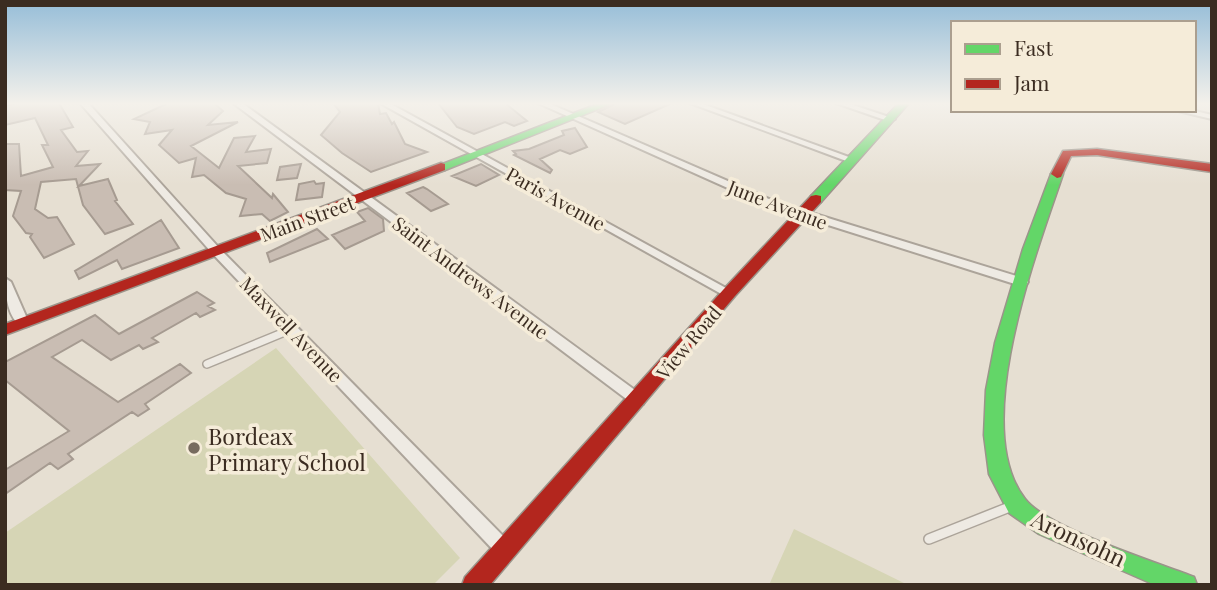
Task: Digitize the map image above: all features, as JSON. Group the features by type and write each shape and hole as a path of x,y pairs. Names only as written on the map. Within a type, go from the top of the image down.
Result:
{"street":[{"name":"Maxwell Avenue","path":"109,131 216,251 505,550"},
{"name":"Saint Andrews Avenue","path":"274,131 638,400"},
{"name":"Paris Avenue","path":"434,131 729,293"},
{"name":"Main Street","path":"5,330 536,131"},
{"name":"June Avenue","path":"607,131 802,215 1022,282"},
{"path":"770,131 852,160"},
{"name":"View Road","path":"474,585 729,293 880,131"},
{"path":"1014,505 999,480 992,443 1003,338 1061,163 1067,153 1097,152 1212,168"},
{"path":"5,282 23,323"},
{"name":"Aronsohn","path":"1014,505 1045,526 1185,585"}],"lane":[{"path":"207,364 292,329"},
{"path":"929,539 1014,505"}],"green space":[{"path":"276,348 460,558 433,585 5,585 5,533"},
{"path":"794,529 908,585 769,585"}],"building":[{"path":"41,131 61,131 77,152 88,151 76,166 100,164 79,186 108,179 117,200 115,201 133,224 105,234 83,205 76,179 41,182 35,209 48,218 57,217 74,244 44,258 30,237 32,234 26,233 13,216 21,191 5,190 5,144 19,144 21,176 53,167 42,145 48,145"},
{"path":"146,131 168,131 145,134"},
{"path":"172,131 221,131 191,146 219,168 234,138 255,136 246,152 271,149 267,163 238,166 272,198 273,194 288,212 270,221 262,214 240,216 246,199 226,193 204,175 192,177 196,158 179,163 159,145"},
{"path":"325,131 398,131 405,144 427,152 371,172 321,135"},
{"path":"562,131 577,131 587,147 570,154 560,150 540,159 552,170 550,173 514,155 516,154 513,151 529,149 564,135"},
{"path":"301,164 297,178 277,180 280,167"},
{"path":"481,164 499,175 476,186 452,176"},
{"path":"314,181 316,184 324,183 322,197 296,200 299,184"},
{"path":"423,187 448,204 431,211 407,193"},
{"path":"368,208 383,219 384,231 345,249 332,235 365,221 357,212"},
{"path":"161,220 179,248 122,269 117,260 79,279 75,271"},
{"path":"317,229 328,239 270,262 267,253"},
{"path":"197,292 214,303 208,306 215,310 200,317 196,313 152,338 158,342 143,349 139,345 111,360 82,340 52,357 118,402 180,364 191,373 145,404 149,409 138,416 132,412 68,454 73,459 58,469 50,463 5,494 5,470 69,431 5,380 5,362 95,315 119,334"}],"traffic: fast":[{"path":"441,167 536,131"},
{"path":"816,199 879,131"},
{"path":"1057,174 1016,295 995,390 994,435 1000,474 1017,506 1047,527 1185,585"}],"traffic: jam":[{"path":"1057,174 1067,153 1097,152 1212,168"},
{"path":"5,330 441,167"},
{"path":"474,585 729,293 816,199"}],"place":[{"name":"Bordeax Primary School","path":"194,448"}]}
